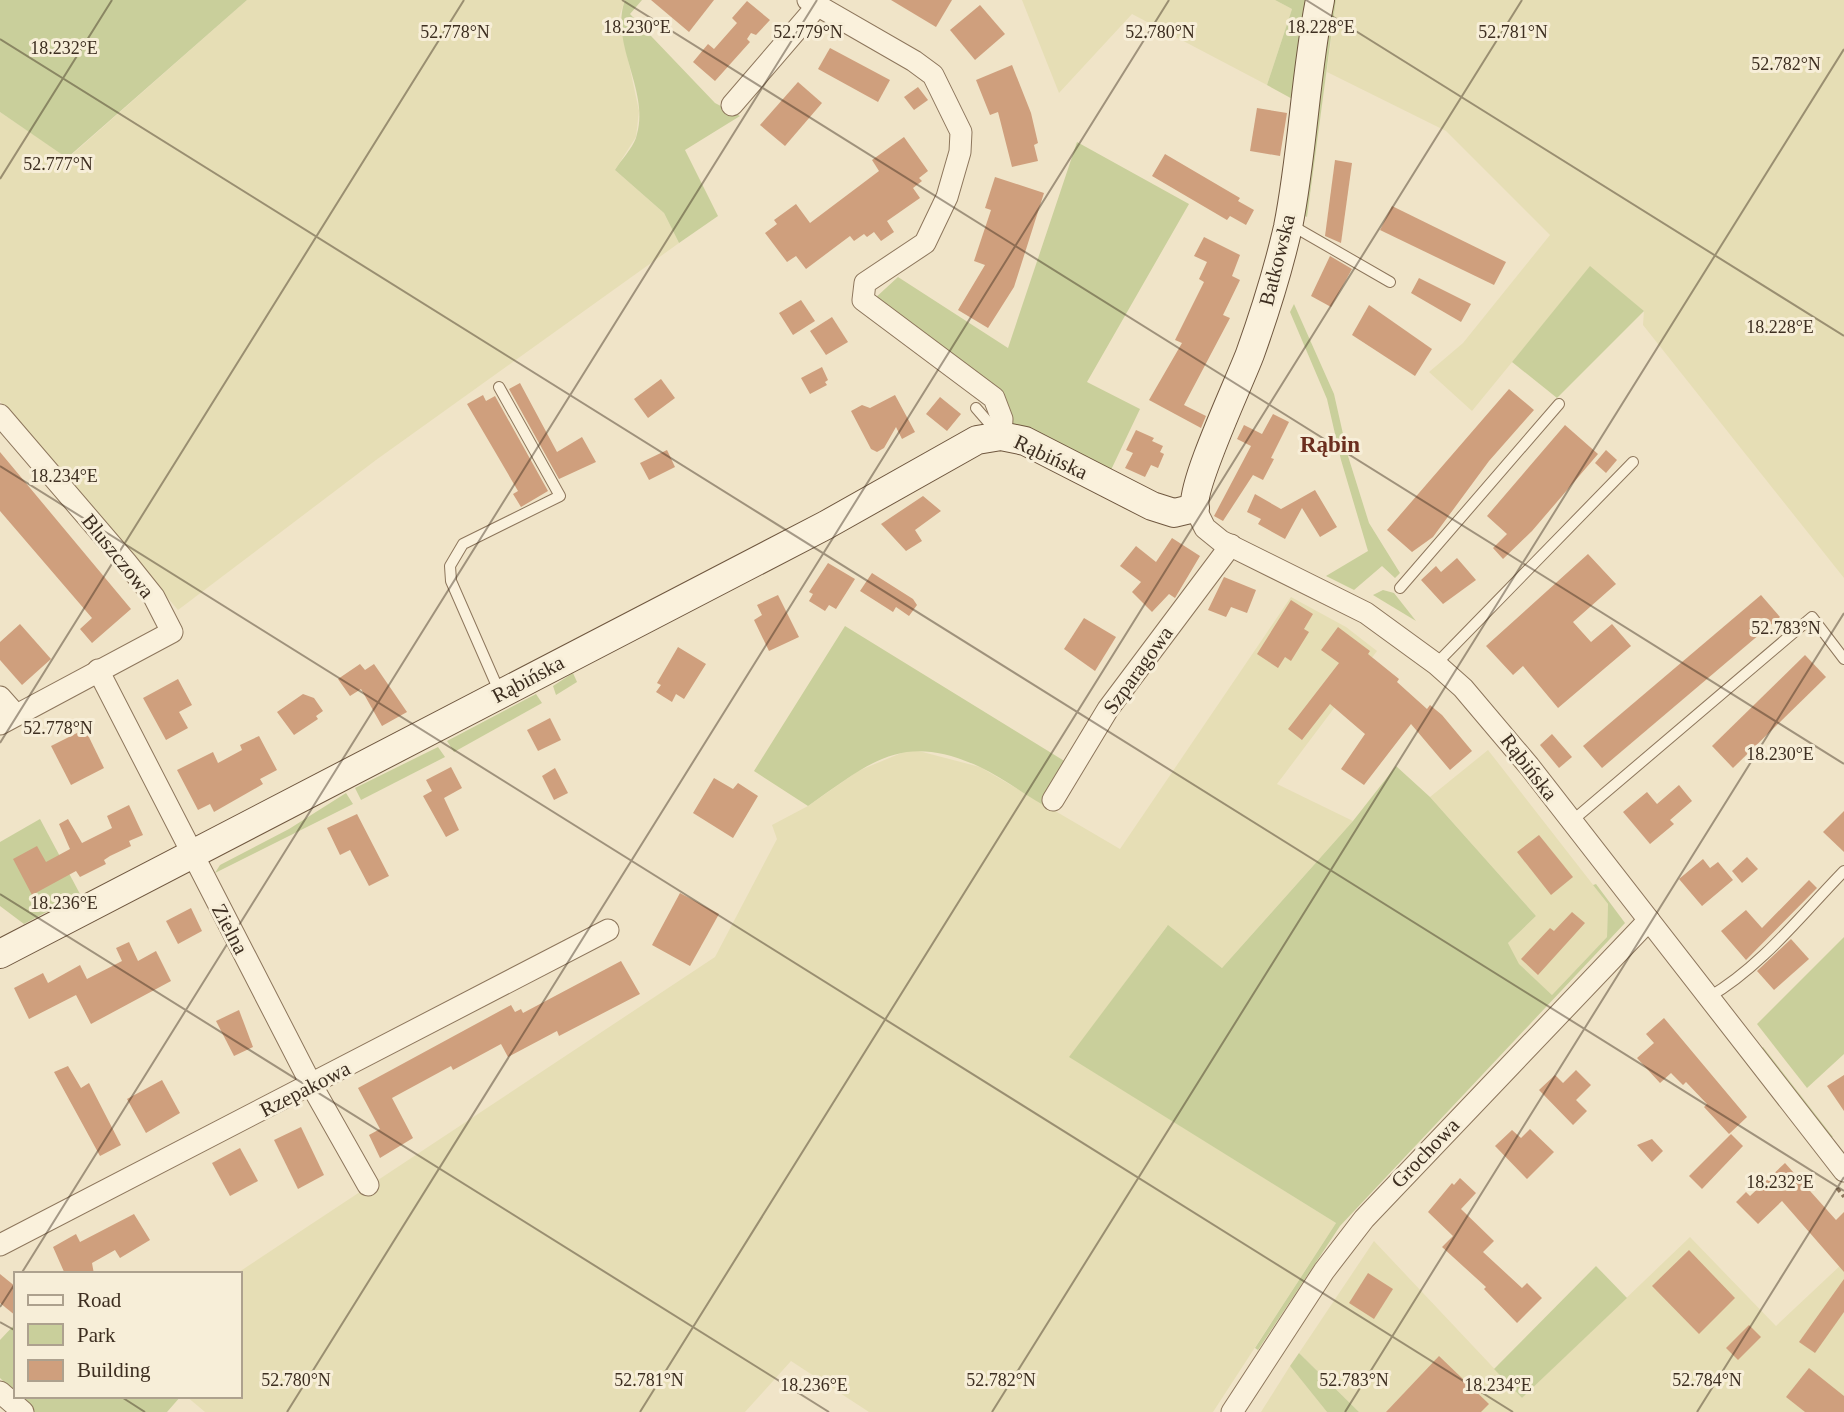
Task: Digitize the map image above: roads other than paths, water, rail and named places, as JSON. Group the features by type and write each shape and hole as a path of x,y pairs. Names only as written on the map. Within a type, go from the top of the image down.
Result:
{"street":[{"name":"Batkowska","path":"1195,508 1193,501 1199,478 1229,409 1272,292 1288,224 1320,0"},
{"path":"732,105 813,3 914,61 933,75 961,132 960,152 935,225 925,243 865,283 863,300 994,398 1002,419 996,436"},
{"name":"Bluszczowa","path":"0,415 153,597 172,632 97,670"},
{"name":"Rąbińska","path":"0,954 874,499 963,447 996,436 1025,441 1152,506 1184,513 1195,508 1211,534 1366,613 1436,664 1487,714 1844,1171"},
{"name":"Szparagowa","path":"1053,800 1108,709 1231,545"},
{"path":"0,697 8,719 97,670"},
{"name":"Zielna","path":"97,670 312,1086 368,1185"},
{"name":"Grochowa","path":"1232,1412 1355,1229 1649,920"},
{"name":"Rzepakowa","path":"0,1245 312,1086 608,930"},
{"path":"0,1392 23,1412"}],"lane":[{"path":"1288,224 1390,282"},
{"path":"499,387 560,496 463,544 450,565 451,580 500,694"},
{"path":"1400,588 1559,404"},
{"path":"976,408 996,436"},
{"path":"1436,664 1633,462"},
{"path":"1572,821 1812,617 1844,659"},
{"path":"1709,997 1727,987 1775,943 1844,871"}],"district":[{"name":"Rąbin","path":"1330,444"}]}
